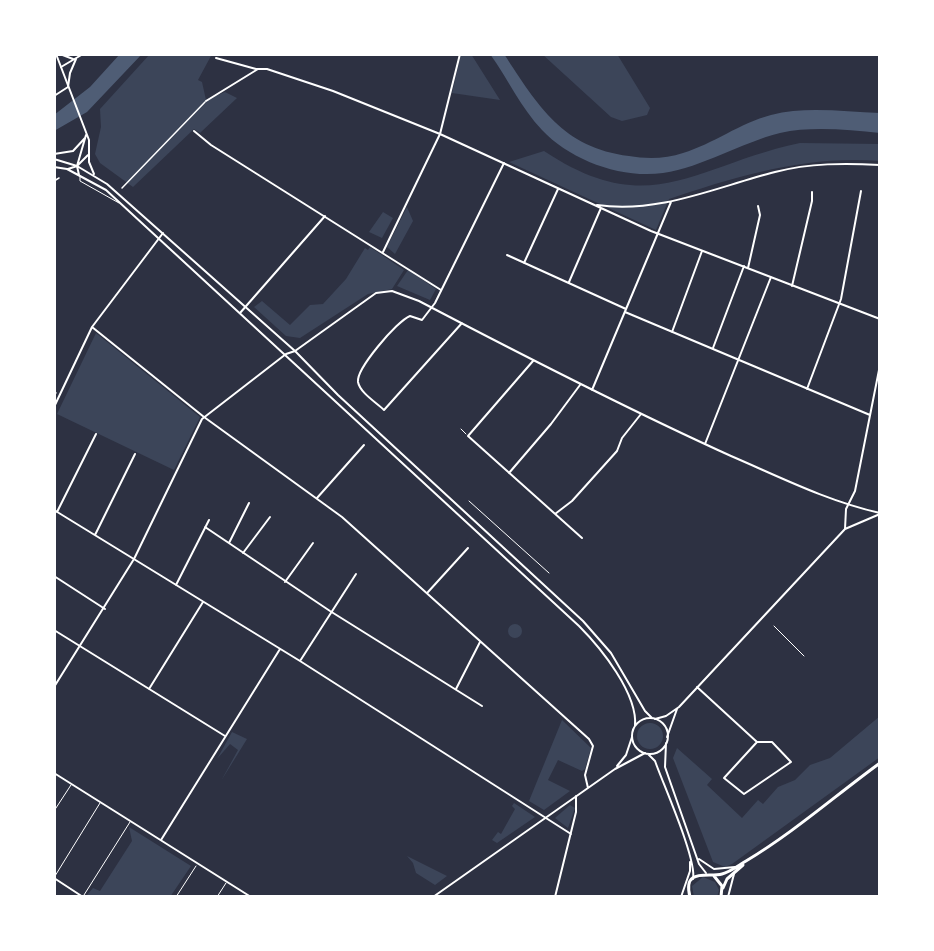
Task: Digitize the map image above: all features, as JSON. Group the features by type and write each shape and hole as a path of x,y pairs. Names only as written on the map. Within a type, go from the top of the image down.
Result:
{"main road":[{"path":"721,897 723,888 735,870 880,763"},
{"path":"714,876 735,870"},
{"path":"689,896 693,879 706,873 714,876 723,888"}],"street":[{"path":"76,59 58,54 89,140 90,166 96,176"},
{"path":"61,67 82,54"},
{"path":"383,252 440,134 460,54"},
{"path":"216,58 258,69 267,69 440,134 658,234 880,319"},
{"path":"69,87 70,73 76,59"},
{"path":"122,188 206,101 258,69"},
{"path":"54,96 69,87"},
{"path":"194,131 211,145 442,290"},
{"path":"54,154 73,151 86,135"},
{"path":"80,175 77,166 86,135"},
{"path":"67,169 77,166 88,155"},
{"path":"54,159 77,166 96,176 163,233 295,351 338,395 556,595 611,652 645,711 663,726 667,737"},
{"path":"462,323 384,410 361,388 358,375 362,367 405,318 414,315 422,320 432,308 504,163"},
{"path":"594,205 622,208 671,202 792,168 831,164 880,165"},
{"path":"54,167 67,169 106,190 286,354 591,639 606,657 635,715 627,755 615,769"},
{"path":"54,180 59,178"},
{"path":"524,263 558,189"},
{"path":"807,388 839,304 861,204 861,191"},
{"path":"792,286 812,201 812,192"},
{"path":"591,390 671,202"},
{"path":"748,268 760,215 758,206"},
{"path":"568,283 601,208"},
{"path":"240,313 325,216"},
{"path":"54,407 92,327 163,233"},
{"path":"672,332 702,251"},
{"path":"507,255 672,332 870,415"},
{"path":"712,349 744,266"},
{"path":"705,444 771,277"},
{"path":"219,294 225,288"},
{"path":"54,687 105,609 134,559 204,417 286,354 295,351 376,293 392,291 432,308 580,385 705,444 848,506 880,513"},
{"path":"92,327 204,417 342,517 591,741 593,746 585,775 588,788"},
{"path":"534,361 468,436 582,538"},
{"path":"846,529 848,506 855,491 880,365"},
{"path":"509,473 552,424 580,385"},
{"path":"333,400 338,395"},
{"path":"555,514 572,501 618,451 622,438 641,414"},
{"path":"96,435 56,511 300,661 571,834"},
{"path":"317,498 364,445"},
{"path":"95,535 135,454"},
{"path":"418,478 422,473"},
{"path":"229,543 249,503"},
{"path":"634,726 643,718 663,718 679,707 846,529 880,513"},
{"path":"243,553 270,517"},
{"path":"176,585 209,520"},
{"path":"205,528 330,611 482,706"},
{"path":"285,582 313,543"},
{"path":"427,593 468,548"},
{"path":"300,661 330,611 356,574"},
{"path":"54,576 105,609"},
{"path":"551,600 556,595"},
{"path":"149,689 203,602"},
{"path":"54,630 225,736"},
{"path":"456,689 480,642"},
{"path":"161,840 280,649"},
{"path":"606,657 611,652"},
{"path":"697,687 757,742 772,742 791,762 778,774 741,794 724,778 757,742"},
{"path":"679,707 667,737 665,767 697,856 706,873"},
{"path":"632,737 636,747 655,761 694,867 693,879"},
{"path":"433,897 615,769 646,754 658,753 666,743"},
{"path":"55,775 251,897"},
{"path":"555,897 578,804 576,796"},
{"path":"677,820 683,818"},
{"path":"697,856 714,869 735,870 728,897"},
{"path":"681,897 690,871 690,859"},
{"path":"54,878 83,897"}],"lane":[{"path":"80,175 80,181 121,204"},
{"path":"460,429 468,436"},
{"path":"469,501 549,573"},
{"path":"774,626 804,656"},
{"path":"54,811 71,784"},
{"path":"54,878 101,802"},
{"path":"83,897 130,821"},
{"path":"176,897 197,863"},
{"path":"217,897 227,882"}],"shaded area":[{"path":"120,54 142,54 87,112 54,131 54,115 90,87"},
{"path":"150,54 212,54 198,80 202,82 206,100 225,92 237,98 200,133 194,129 133,187 100,163 95,154 101,127 100,109"},
{"path":"461,54 471,54 500,100 452,93"},
{"path":"490,54 504,54 541,107 569,134 586,144 629,156 656,158 676,155 694,149 748,123 784,112 825,110 880,113 880,133 830,129 792,131 765,137 678,170 647,174 614,170 597,165 567,150 542,130"},
{"path":"542,54 617,54 650,108 647,115 622,121 611,117"},
{"path":"800,143 880,144 880,161 826,161 799,164 720,183 669,199 656,230 509,162 544,151 581,172 614,183 644,185 673,182"},
{"path":"407,207 413,221 395,254 387,247"},
{"path":"383,212 393,218 382,238 369,232"},
{"path":"370,247 404,270 392,289 368,294 300,338 286,336 254,307 262,301 290,325 310,305 323,304 346,279 365,248 368,250"},
{"path":"408,270 436,289 430,300 397,286"},
{"path":"96,333 200,417 174,470 57,414"},
{"path":"515,624 520,626 522,631 520,636 515,638 510,636 508,631 510,626"},
{"path":"880,716 880,757 732,864 725,867 713,862 673,758 677,748 712,779 707,785 742,818 758,800 763,804 778,787 795,780 810,765 830,758"},
{"path":"562,720 591,748 585,769 582,771 558,760 548,780 570,791 544,810 529,801"},
{"path":"650,723 659,727 663,736 659,745 650,749 641,745 637,736 641,727"},
{"path":"232,732 247,739 221,781 238,750 230,744 217,759"},
{"path":"514,803 535,817 497,843 492,840 498,832 501,834 515,809 512,806"},
{"path":"570,805 575,808 568,828 555,818"},
{"path":"129,827 191,866 170,897 87,895 93,888 100,891 132,841"},
{"path":"407,856 447,876 435,885 416,873 413,863"},
{"path":"703,877 715,882 719,890 717,897 694,897 692,886"}]}
